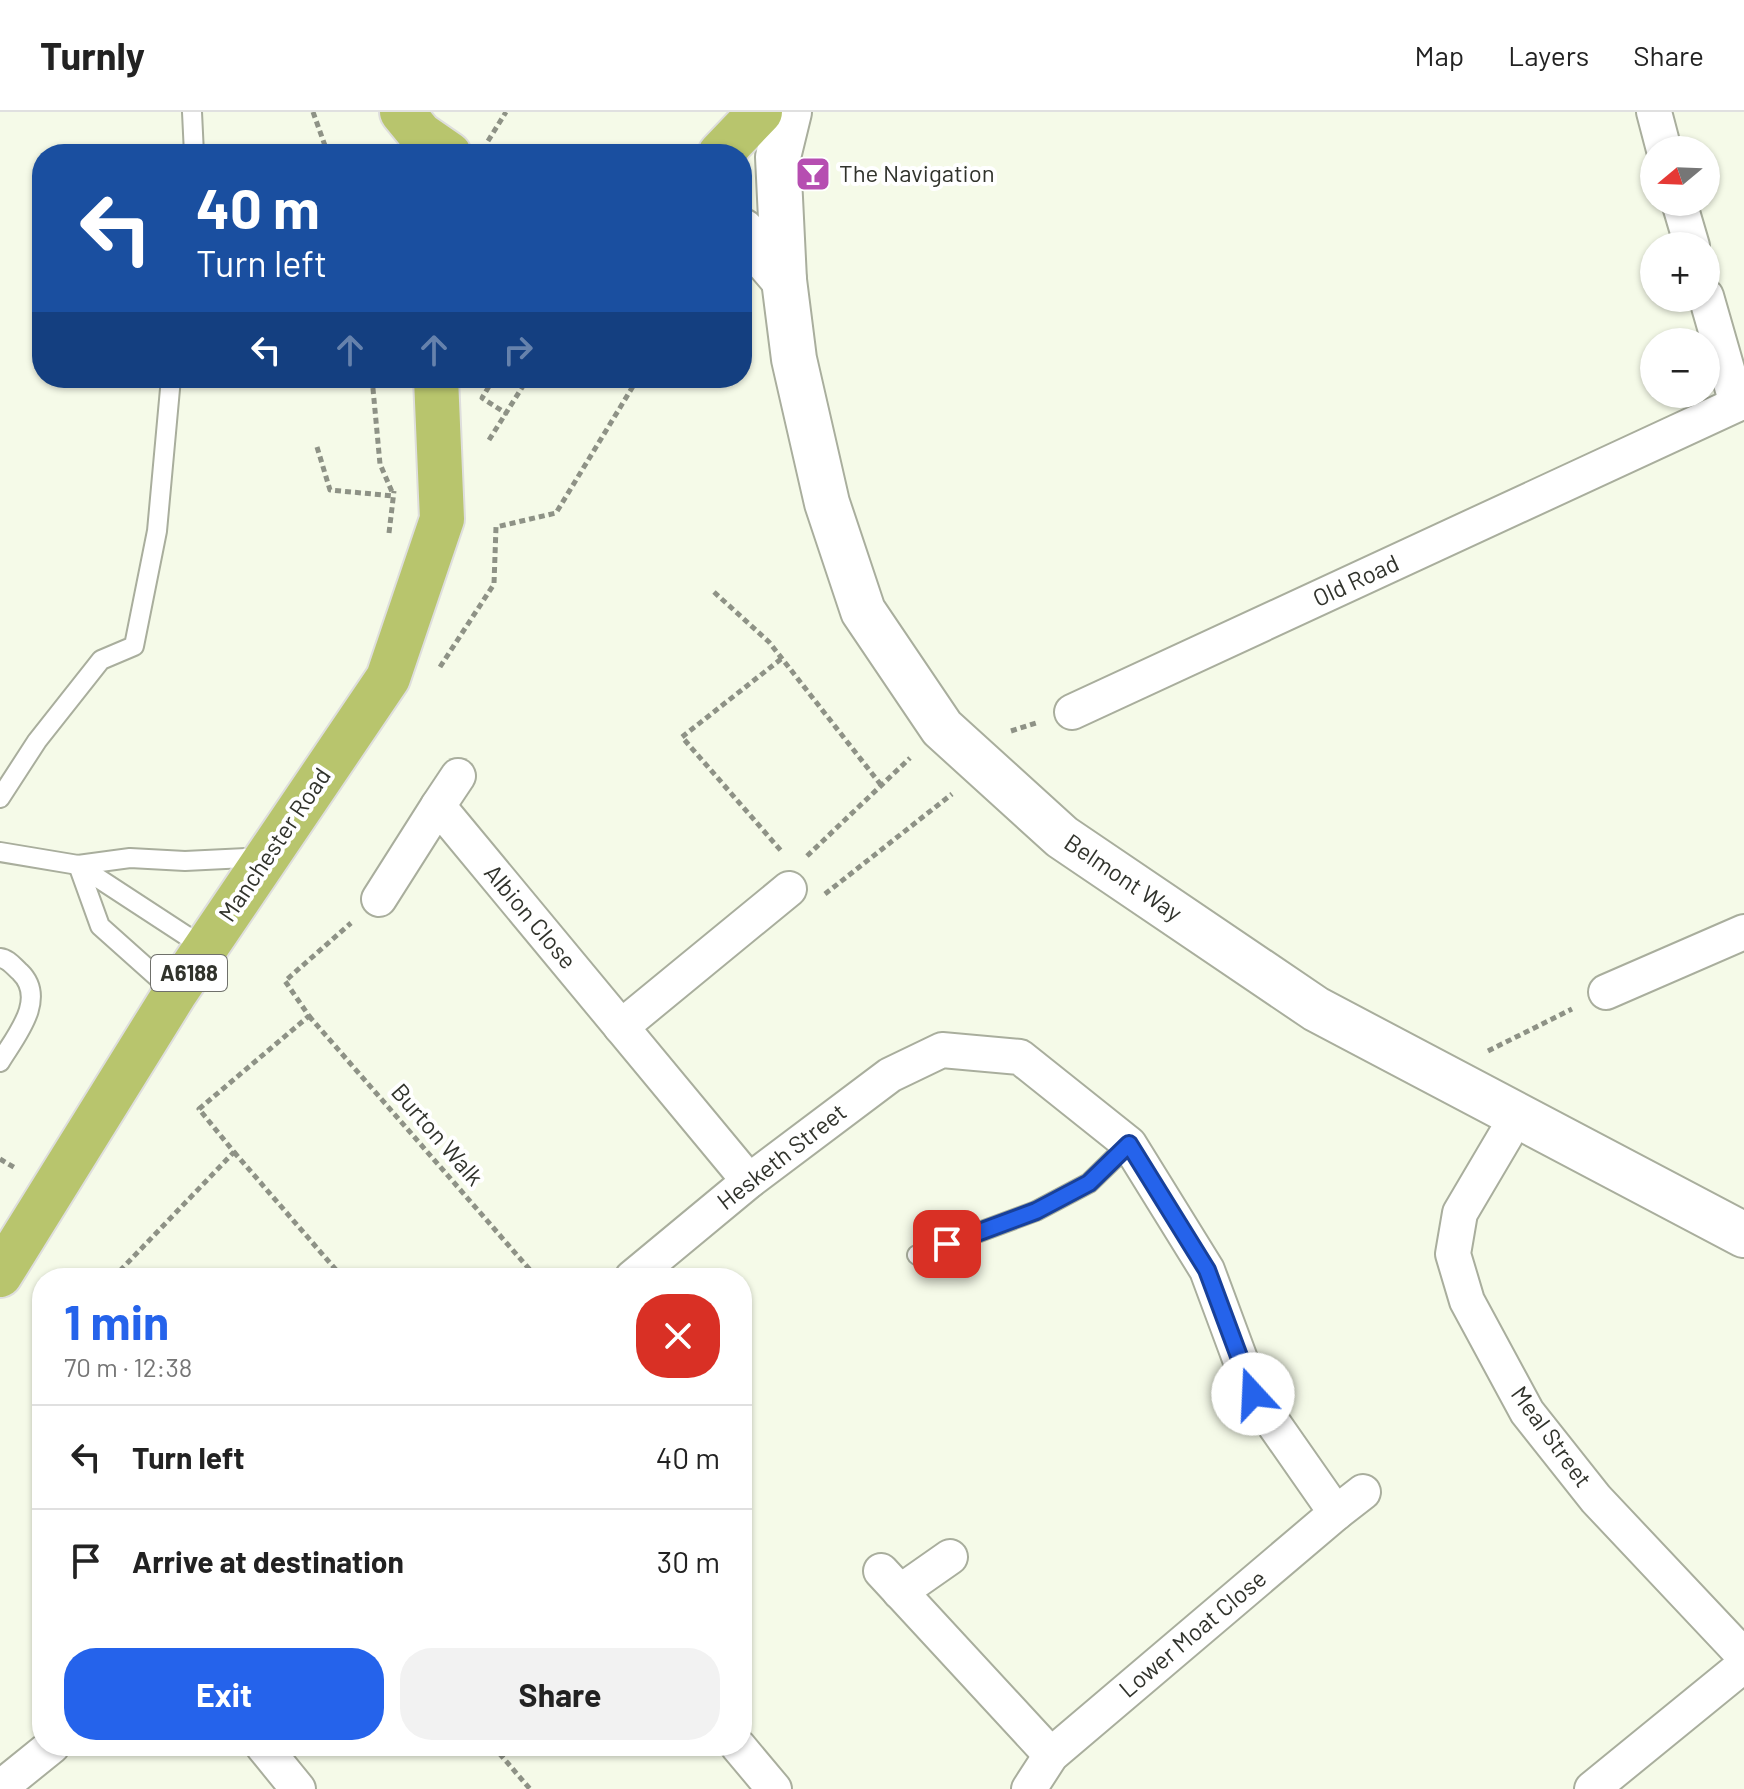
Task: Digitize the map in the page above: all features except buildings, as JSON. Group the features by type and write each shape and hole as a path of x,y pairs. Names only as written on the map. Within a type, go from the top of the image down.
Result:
{"main road":[{"path":"387,112 396,144"},
{"path":"402,112 420,134 454,144"},
{"path":"730,144 760,112"},
{"name":"Manchester Road","path":"0,1275 175,993 388,678 438,540 442,519 436,388"}],"street":[{"name":"Belmont Way","path":"789,112 778,157 784,280 794,359 827,503 863,611 942,728 1062,837 1316,1009 1744,1235"},
{"path":"1654,112 1660,136"},
{"path":"752,243 784,280"},
{"path":"1711,312 1740,403"},
{"name":"Old Road","path":"1072,712 1740,403"},
{"path":"379,899 458,776"},
{"name":"Albion Close","path":"438,806 749,1181"},
{"path":"621,1027 792,878"},
{"path":"1606,992 1744,932"},
{"name":"Hesketh Street","path":"644,1268 749,1181 890,1075 942,1050 1020,1057 1129,1144"},
{"name":"Meal Street","path":"1506,1135 1460,1213 1453,1254 1467,1301 1527,1412 1596,1499 1744,1656"},
{"path":"1129,1144 1207,1270 1253,1394 1336,1513"},
{"name":"Lower Moat Close","path":"1029,1789 1051,1755 1363,1492"},
{"path":"950,1557 891,1581 1051,1755"},
{"path":"1592,1789 1744,1665"},
{"path":"0,1788 40,1756"},
{"path":"271,1756 298,1789"},
{"path":"746,1756 774,1789"}],"lane":[{"path":"192,112 194,144"},
{"path":"0,798 37,741 101,660 134,646 157,531 170,388"},
{"path":"0,852 78,865 130,858 185,861 267,857"},
{"path":"78,865 205,948"},
{"path":"78,865 100,926 175,993"},
{"path":"0,958 6,959 25,977 31,997 24,1024 0,1062"},
{"path":"917,1255 1036,1211 1089,1183 1129,1144"}],"path":[{"path":"313,112 324,144"},
{"path":"472,144 506,112"},
{"path":"317,447 330,490 394,496 380,464 373,388"},
{"path":"488,388 482,398 507,414"},
{"path":"489,440 522,388"},
{"path":"439,669 494,584 496,527 556,513 632,388"},
{"path":"714,592 769,642 883,783 792,878"},
{"path":"781,659 682,737 811,905 956,791 962,747 1072,712"},
{"name":"Burton Walk","path":"379,899 285,981 309,1016 528,1268"},
{"path":"1440,1074 1606,992"},
{"path":"309,1016 199,1109 334,1268"},
{"path":"123,1268 234,1152"},
{"path":"0,1159 18,1169"},
{"path":"502,1756 530,1789"}],"place":[{"name":"The Navigation","path":"813,174"}],"route":[{"path":"947,1244 1036,1211 1089,1183 1129,1144 1207,1270 1253,1394"}]}
